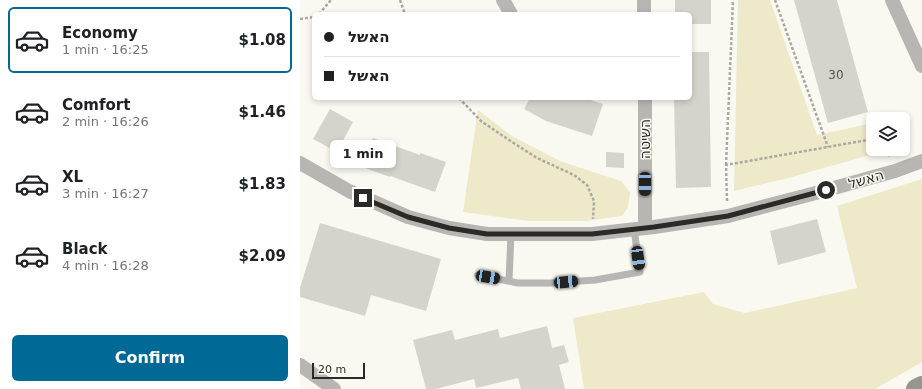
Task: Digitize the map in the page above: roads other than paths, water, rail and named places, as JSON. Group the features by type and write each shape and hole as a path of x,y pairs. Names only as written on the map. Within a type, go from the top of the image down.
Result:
{"main road":[{"path":"916,389 922,386"}],"street":[{"path":"503,0 510,12"},
{"path":"644,0 644,12"},
{"path":"892,0 922,66"},
{"name":"השיטה","path":"639,228 645,100"},
{"name":"האשל","path":"300,163 349,191 408,217 449,228 487,234 592,234 728,216 895,171 922,161"},
{"path":"300,364 334,389"}],"lane":[{"path":"478,275 518,283 551,283 595,280 640,272 639,228"},
{"path":"509,281 511,234"}]}
